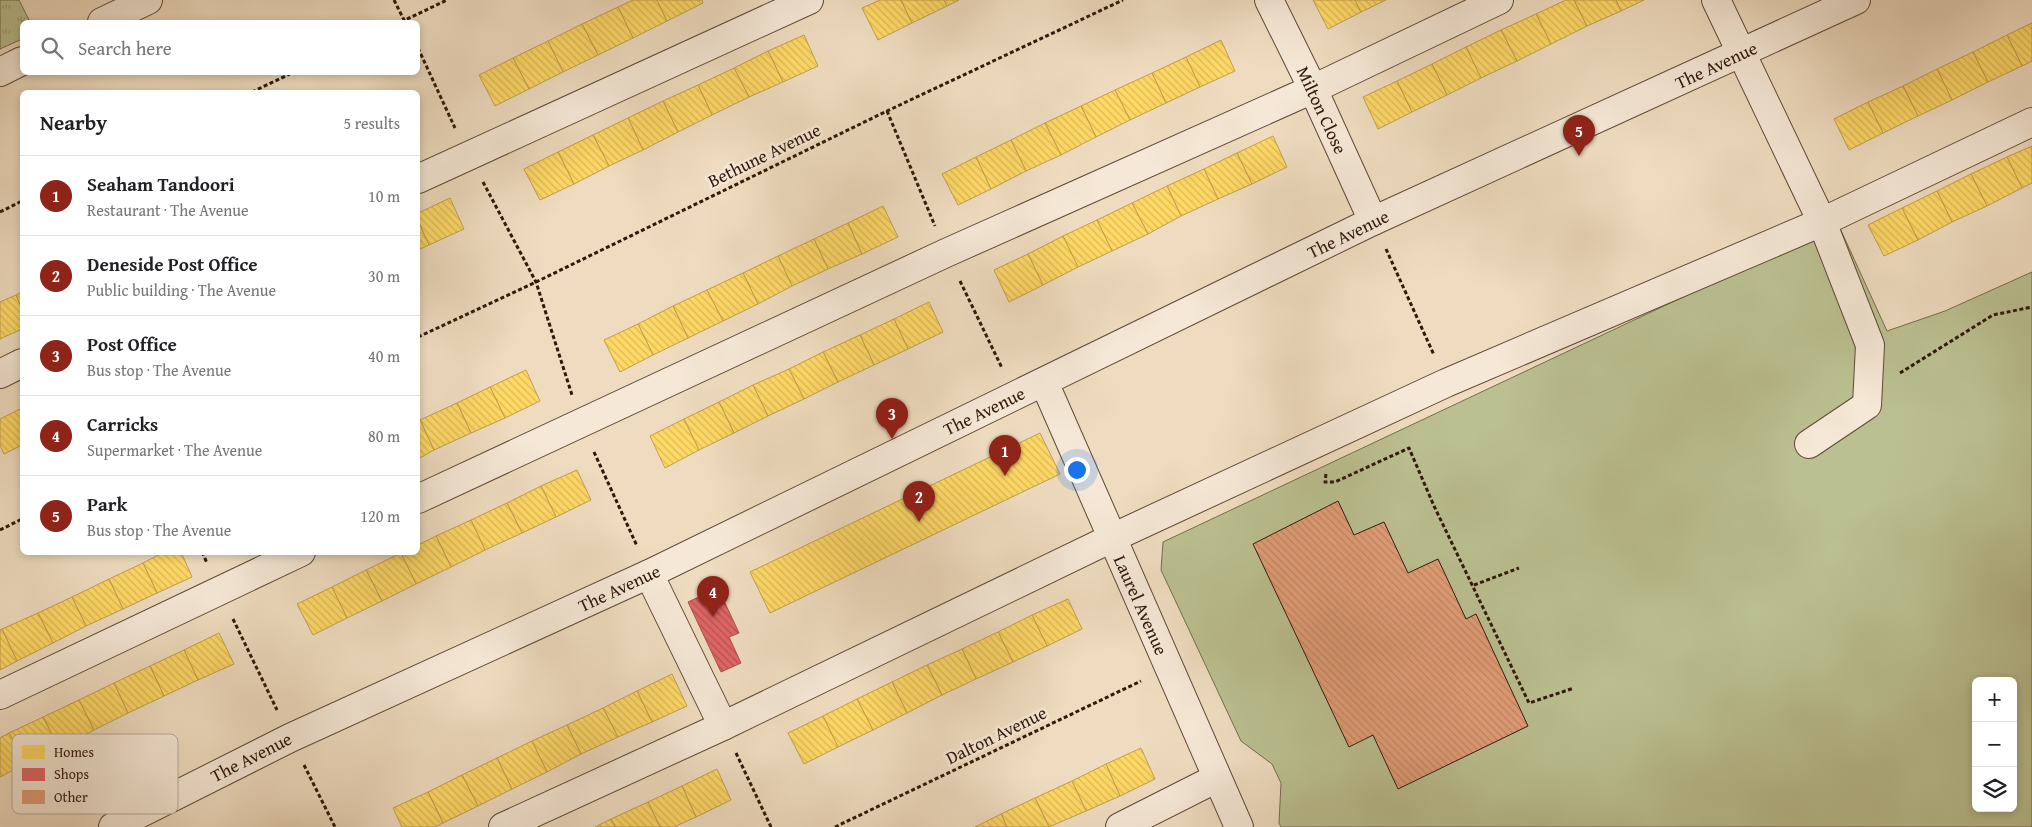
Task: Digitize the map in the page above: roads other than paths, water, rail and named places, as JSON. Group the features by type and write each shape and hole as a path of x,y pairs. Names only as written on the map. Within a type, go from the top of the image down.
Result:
{"street":[{"path":"106,20 148,0"},
{"path":"420,178 809,0"},
{"name":"Milton Close","path":"1269,0 1314,89 1374,221"},
{"path":"420,498 946,253 1314,89 1499,0"},
{"path":"1716,0 1822,222 1870,345 1867,405 1809,444"},
{"name":"The Avenue","path":"178,794 290,738 649,574 1374,221 1856,0"},
{"path":"0,72 20,62"},
{"path":"503,827 723,726 1112,538 1446,383 1822,222 2032,122"},
{"path":"0,374 20,364"},
{"name":"Laurel Avenue","path":"1044,382 1239,827"},
{"path":"0,695 295,555"},
{"path":"649,574 723,726"},
{"path":"1120,827 1217,778"},
{"name":"The Avenue","path":"113,827 139,814"}],"place":[{"name":"Park","path":"1579,156"},
{"name":"Post Office","path":"892,439"},
{"name":"Seaham Tandoori","path":"1005,476"},
{"name":"Deneside Post Office","path":"919,522"},
{"name":"Carricks","path":"713,617"}]}
